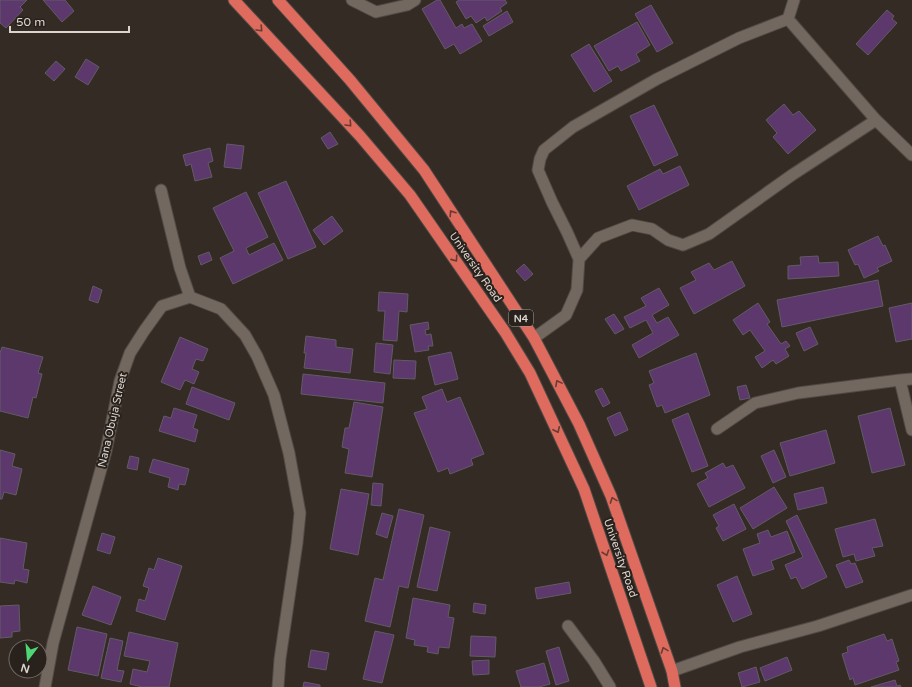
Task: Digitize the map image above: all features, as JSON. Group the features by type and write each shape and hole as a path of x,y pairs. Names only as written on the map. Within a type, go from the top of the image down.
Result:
{"highway":[{"name":"University Road","path":"234,0 360,136 410,195 512,343 530,373 584,489 651,687"},
{"name":"University Road","path":"278,0 350,80 424,170 534,338 579,424 611,496 672,671 675,687"}],"street":[{"path":"352,0 376,12 407,5 415,0"},
{"path":"788,20 794,0"},
{"path":"534,338 566,315 577,290 579,259 538,170 540,159 544,150 573,127 657,79 739,38 788,20"},
{"path":"788,20 876,120 912,155"},
{"path":"579,259 598,238 632,225 652,229 668,240 683,245 709,234 792,175 876,120"},
{"path":"161,190 180,268 190,297 221,309 245,335 257,356 274,395 289,453 300,513 280,659 278,687"},
{"name":"Nana Obuja Street","path":"45,687 52,643 106,451 120,381 130,352 162,306 190,297"},
{"path":"717,429 755,403 798,393 912,379"},
{"path":"900,380 912,430"},
{"path":"672,671 740,647 818,626 912,595"},
{"path":"568,626 594,661 610,687"}],"building":[{"path":"0,0 27,0 20,7 23,10 6,28 0,23"},
{"path":"43,0 65,0 74,11 62,22"},
{"path":"437,0 440,0 456,28 462,24 464,28 472,24 482,41 460,54 454,44 445,49 422,9"},
{"path":"459,0 505,0 507,3 500,8 502,11 487,21 485,17 476,23 471,16 466,19 456,2"},
{"path":"651,5 673,43 657,52 635,14"},
{"path":"887,10 894,16 892,19 897,23 868,55 856,44"},
{"path":"507,11 513,22 489,36 483,26"},
{"path":"637,22 650,45 636,54 640,61 621,71 618,66 609,71 594,46"},
{"path":"589,44 612,81 594,92 571,55"},
{"path":"86,59 99,67 88,85 75,77"},
{"path":"56,61 65,69 54,81 45,73"},
{"path":"784,104 793,115 799,111 816,130 788,154 773,137 777,133 766,120"},
{"path":"654,105 678,155 654,166 630,116"},
{"path":"330,132 338,144 328,149 321,138"},
{"path":"227,144 244,146 241,169 224,167"},
{"path":"210,148 213,161 208,163 212,177 195,181 191,164 186,166 183,155"},
{"path":"680,166 689,185 639,210 627,186 660,169 663,174"},
{"path":"286,181 316,247 288,259 258,193"},
{"path":"246,192 268,237 246,248 249,255 274,243 283,260 233,284 220,258 234,251 213,208"},
{"path":"332,216 343,231 324,245 313,230"},
{"path":"878,236 883,246 885,245 892,261 877,268 879,271 864,278 858,264 855,265 848,250"},
{"path":"209,252 212,260 201,265 198,256"},
{"path":"818,256 819,263 838,262 839,276 788,279 788,266 801,265 800,257"},
{"path":"732,261 745,286 694,314 680,288 696,280 691,272 709,263 714,270"},
{"path":"524,264 533,274 525,281 516,271"},
{"path":"878,280 883,306 782,327 777,300"},
{"path":"93,286 102,290 98,303 89,300"},
{"path":"659,288 669,305 652,315 657,323 668,317 679,335 639,358 632,345 653,333 646,320 630,328 624,317 646,306 641,298"},
{"path":"379,292 408,294 407,312 399,311 397,341 383,340 385,311 378,311"},
{"path":"758,303 770,322 767,324 781,344 786,341 790,346 785,349 789,356 776,364 773,360 762,368 755,357 765,351 750,330 743,335 733,320"},
{"path":"912,303 912,339 896,342 889,308"},
{"path":"614,314 624,329 615,334 605,319"},
{"path":"428,322 429,329 425,330 426,335 431,334 433,346 428,346 429,350 415,352 410,325"},
{"path":"810,327 818,344 804,351 796,333"},
{"path":"306,336 336,340 336,347 353,349 350,373 304,368"},
{"path":"180,337 208,349 203,361 196,359 192,369 199,372 194,384 185,380 180,390 161,382"},
{"path":"376,343 393,345 390,374 374,372"},
{"path":"2,347 43,357 38,373 42,374 36,398 33,397 28,418 0,411 0,353"},
{"path":"451,352 458,379 435,385 428,357"},
{"path":"696,353 710,395 665,413 662,405 657,407 649,385 654,383 649,371"},
{"path":"394,360 416,361 415,379 393,378"},
{"path":"303,374 385,383 383,403 301,394"},
{"path":"746,385 750,398 740,400 737,387"},
{"path":"192,387 235,403 229,420 186,404"},
{"path":"602,388 610,403 603,407 595,391"},
{"path":"442,389 447,402 460,397 484,454 471,459 473,465 450,474 448,468 438,472 414,413 427,409 422,397"},
{"path":"354,402 383,407 372,477 345,473 349,449 342,447 345,428 349,428"},
{"path":"174,408 197,415 193,428 198,430 195,442 159,431 164,416 171,418"},
{"path":"890,408 905,465 872,473 858,416"},
{"path":"620,412 628,430 615,436 607,418"},
{"path":"688,413 708,466 692,472 672,420"},
{"path":"826,430 835,463 790,476 780,443"},
{"path":"0,450 15,454 12,466 22,469 16,495 4,492 2,499 0,499"},
{"path":"774,450 786,477 773,483 761,456"},
{"path":"130,456 139,458 137,470 127,468"},
{"path":"153,459 189,469 185,485 179,484 178,490 168,487 170,478 149,472"},
{"path":"723,463 726,468 733,465 745,488 709,507 697,484 708,478 705,473"},
{"path":"373,483 383,484 381,506 371,505"},
{"path":"774,487 787,508 753,529 740,508"},
{"path":"823,487 827,503 798,510 794,494"},
{"path":"341,489 369,494 358,555 330,549"},
{"path":"734,504 746,529 723,541 716,528 719,526 713,515"},
{"path":"399,509 424,515 408,588 399,586 390,627 365,621 375,578 383,580"},
{"path":"382,513 393,516 387,538 376,534"},
{"path":"797,515 827,577 802,589 796,577 791,579 785,565 803,557 786,521"},
{"path":"875,519 883,546 872,548 875,556 856,561 854,554 843,557 835,529"},
{"path":"430,527 450,532 437,591 417,587"},
{"path":"768,530 771,537 787,531 795,552 771,561 774,569 753,576 743,549 760,543 757,534"},
{"path":"102,533 115,537 110,554 97,550"},
{"path":"0,538 27,543 23,569 29,570 27,583 15,580 14,584 0,582"},
{"path":"158,558 182,566 165,620 136,611 139,599 145,601 149,588 143,586 149,568 154,570"},
{"path":"849,560 851,564 855,563 863,582 846,588 836,565"},
{"path":"737,576 752,614 733,622 717,585"},
{"path":"569,582 571,593 537,599 535,588"},
{"path":"93,586 121,597 111,625 82,615"},
{"path":"413,598 450,605 448,617 454,618 449,648 439,647 438,654 427,652 428,647 414,645 415,640 406,638"},
{"path":"474,603 486,605 485,614 473,612"},
{"path":"19,605 20,631 12,632 12,637 0,638 0,606"},
{"path":"77,627 107,634 98,676 68,670"},
{"path":"375,631 394,635 382,683 363,679"},
{"path":"129,632 178,643 169,687 142,687 130,684 133,669 147,672 150,661 124,656"},
{"path":"884,634 887,641 892,639 899,661 896,662 899,670 855,685 853,678 850,680 842,654 848,652 847,647"},
{"path":"471,636 496,637 495,657 470,656"},
{"path":"110,638 123,641 117,670 124,671 121,682 101,678"},
{"path":"559,647 569,681 556,685 546,651"},
{"path":"311,650 329,653 326,670 308,667"},
{"path":"787,657 792,670 765,681 760,668"},
{"path":"489,660 489,674 473,675 472,661"},
{"path":"544,663 550,684 539,687 521,687 516,671"},
{"path":"756,667 760,682 742,687 738,673"},
{"path":"895,680 897,686 900,685 901,687 871,687"},
{"path":"304,682 320,685 320,687 303,687"}]}
